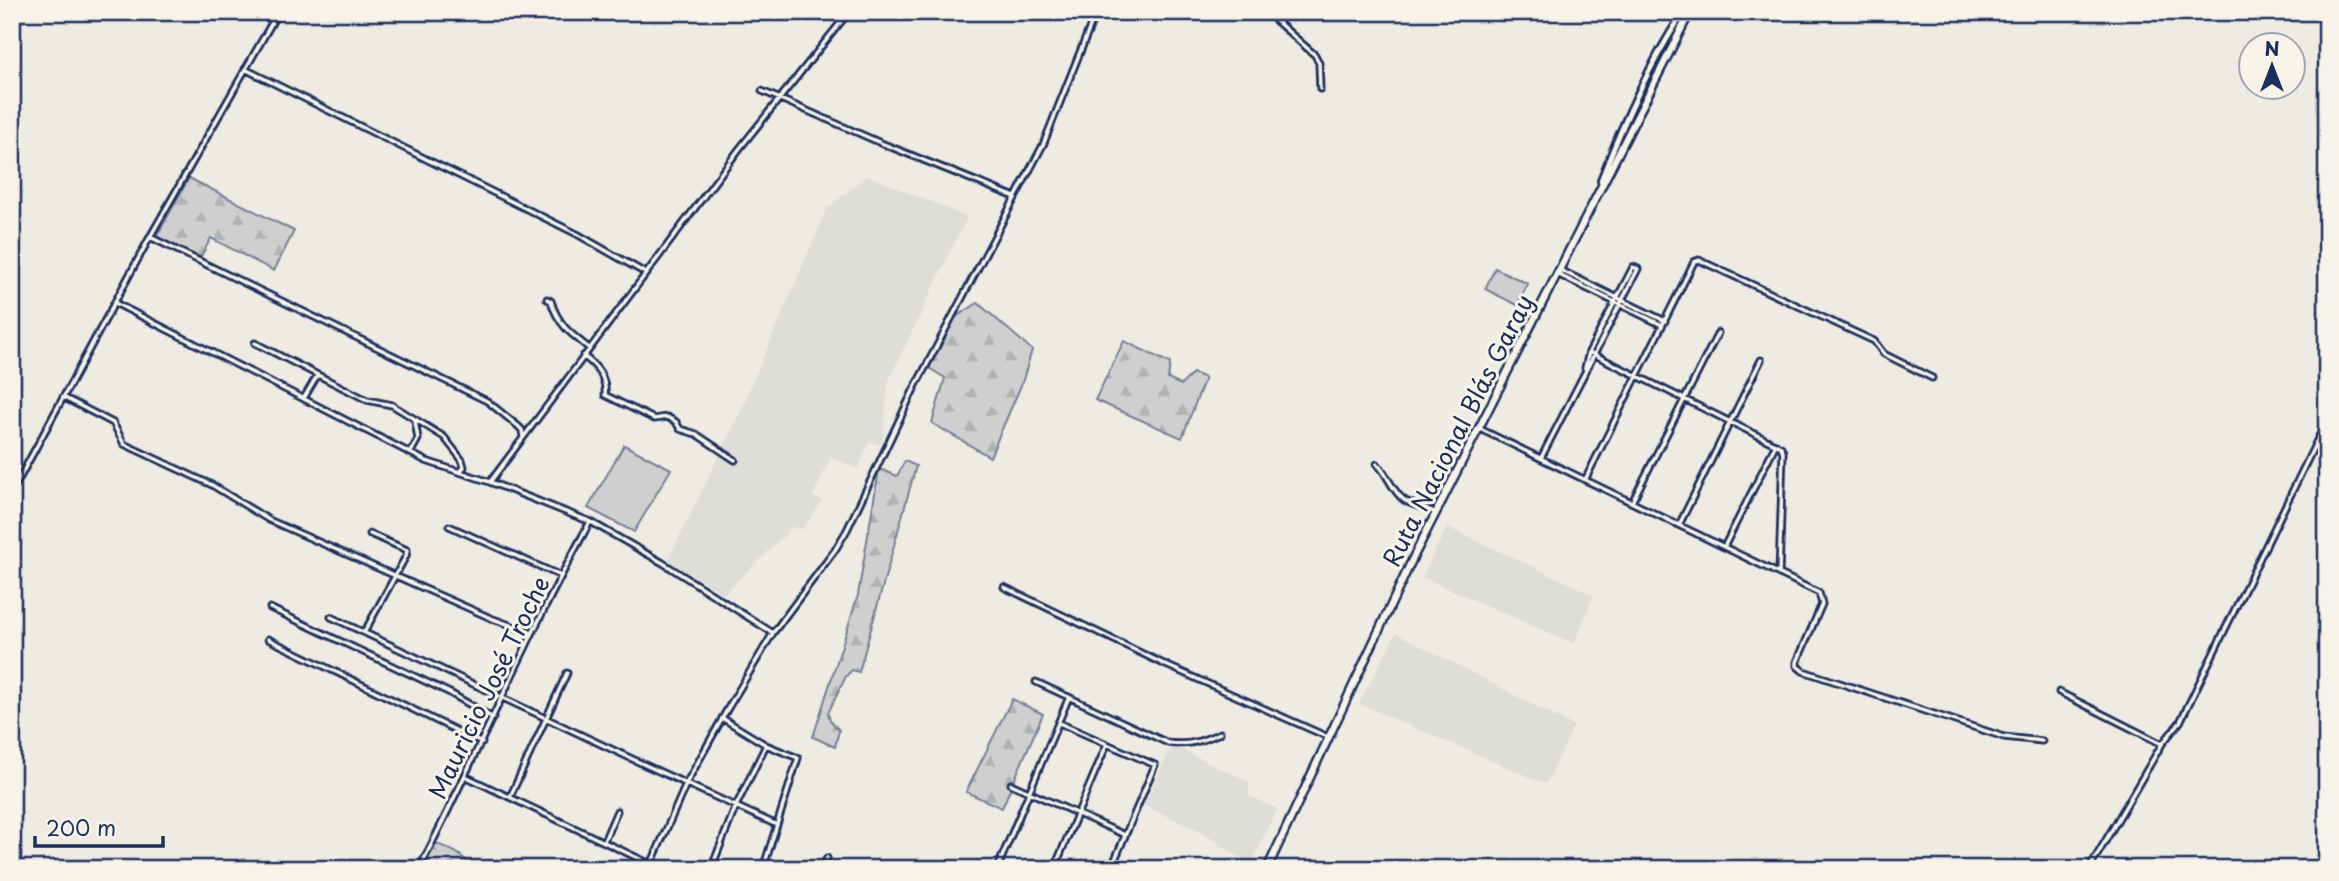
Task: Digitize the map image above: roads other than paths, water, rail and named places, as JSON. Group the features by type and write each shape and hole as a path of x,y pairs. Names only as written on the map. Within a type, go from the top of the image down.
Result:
{"highway":[{"name":"Ruta Nacional Blás Garay","path":"1267,869 1435,513 1688,12"}],"street":[{"path":"12,492 150,237 278,12"},
{"path":"490,482 740,148 849,12"},
{"path":"650,866 687,784 722,718 773,633 847,530 916,386 1043,145 1096,12"},
{"path":"1266,12 1315,55 1319,63 1320,89"},
{"path":"245,69 577,234 647,274"},
{"path":"762,91 1015,197"},
{"path":"150,237 487,401 518,426 523,437"},
{"path":"1585,480 1694,262 1699,260 1874,341 1884,354 1932,378"},
{"path":"1541,458 1638,269 1633,267 1589,352 1585,368"},
{"path":"1558,272 1664,323"},
{"path":"547,299 551,301 555,315 567,331 589,348"},
{"path":"115,303 426,461 490,482 591,522 663,563 773,633"},
{"path":"1632,502 1718,333"},
{"path":"255,343 367,400 392,405 444,436 462,460 464,467 460,472"},
{"path":"1589,352 1776,444 1783,452 1779,574"},
{"path":"583,356 604,379 605,395 654,419 667,417 676,422 680,429 696,434 735,460"},
{"path":"1679,525 1760,360"},
{"path":"304,398 317,376"},
{"path":"63,397 113,423 124,444 212,485 269,520 532,634"},
{"path":"2089,869 2162,744 2180,722 2327,419"},
{"path":"411,452 418,439 415,420"},
{"path":"1478,428 1819,593 1822,604 1797,662 1797,666 1803,671 2004,737 2042,741"},
{"path":"1724,547 1776,444"},
{"path":"1377,464 1404,499 1435,513"},
{"name":"Mauricio José Troche","path":"419,869 482,743 532,634 591,522"},
{"path":"449,526 561,576"},
{"path":"365,631 396,576 407,550 370,534"},
{"path":"1004,587 1168,666 1328,737"},
{"path":"270,608 450,694 493,718"},
{"path":"331,617 777,825"},
{"path":"268,639 482,743"},
{"path":"510,797 567,673"},
{"path":"1036,682 1168,743 1199,743 1220,733"},
{"path":"2059,692 2162,744"},
{"path":"997,869 1069,697"},
{"path":"722,718 766,745 798,758 763,869"},
{"path":"1059,723 1155,765 1111,869"},
{"path":"1054,869 1107,744"},
{"path":"711,869 736,806 766,745"},
{"path":"466,776 661,869"},
{"path":"1011,784 1125,835"},
{"path":"604,841 617,811"},
{"path":"822,869 827,858"}]}
